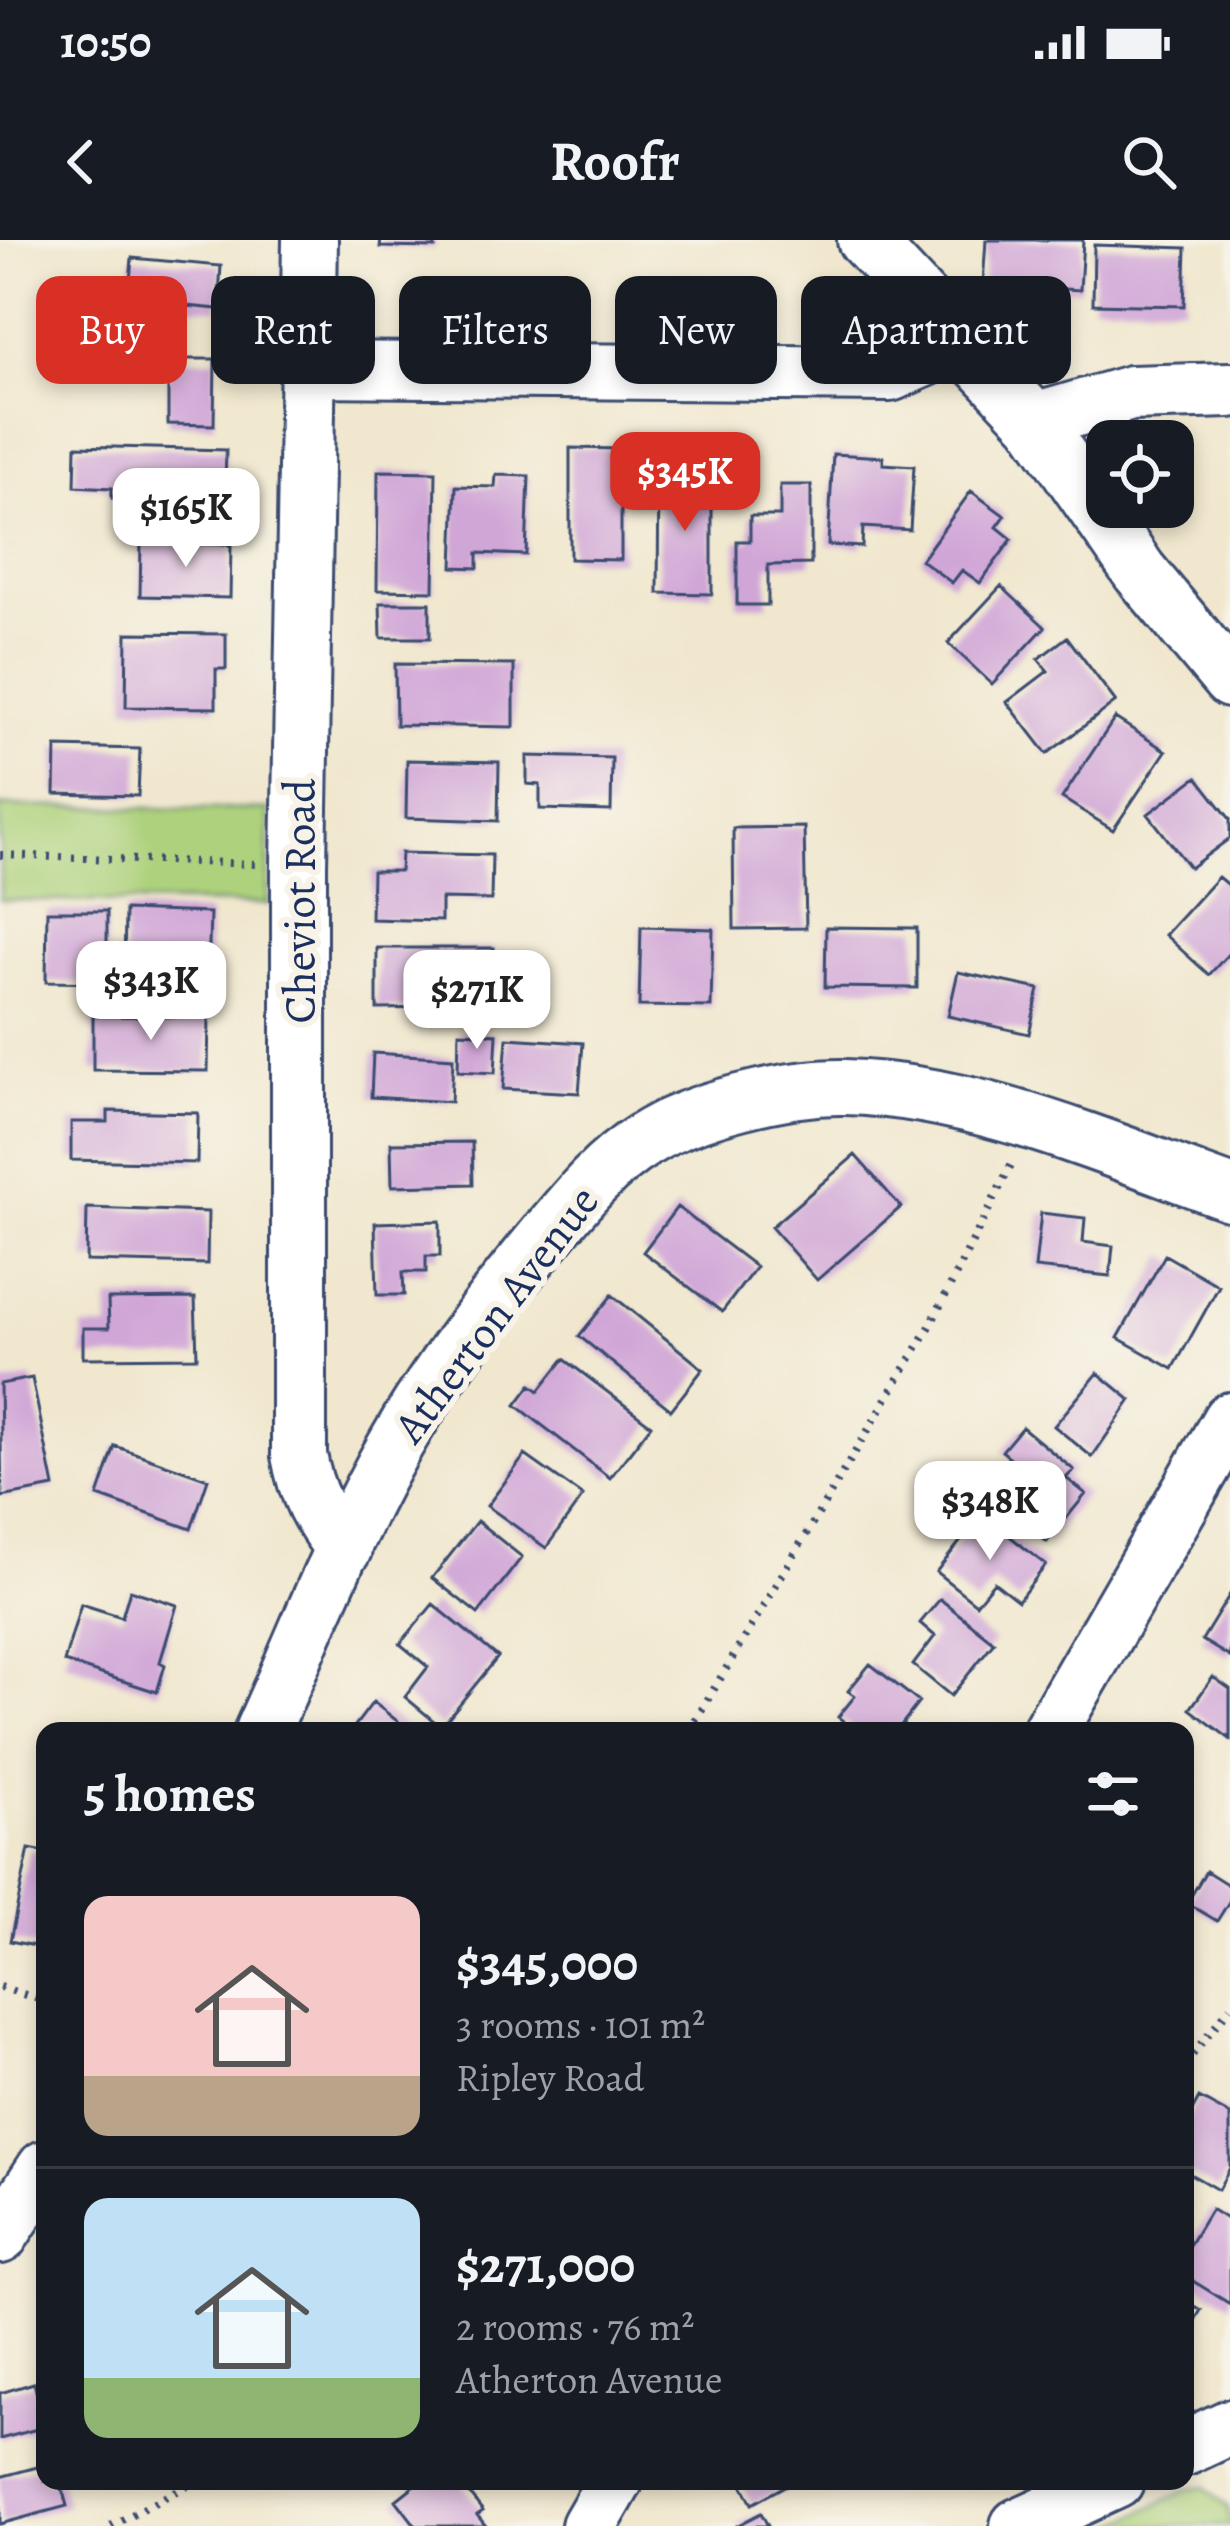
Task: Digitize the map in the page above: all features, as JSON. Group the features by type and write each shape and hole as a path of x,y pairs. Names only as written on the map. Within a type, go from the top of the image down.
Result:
{"street":[{"name":"Cheviot Road","path":"310,240 310,276"},
{"path":"865,240 900,276"},
{"path":"375,370 801,373"},
{"name":"Cheviot Road","path":"310,384 299,865 299,1455 306,1493 344,1549"},
{"path":"1001,384 1035,421 1138,572 1230,680"},
{"path":"1035,421 1131,393 1230,390"},
{"name":"Atherton Avenue","path":"266,1722 399,1438 520,1268 587,1187 646,1137 742,1102 809,1088 849,1087 927,1098 1033,1122 1230,1193"},
{"path":"1055,1722 1230,1420"},
{"path":"0,2236 36,2182"},
{"path":"1194,2444 1230,2428"},
{"path":"589,2526 610,2490"},
{"path":"1018,2526 1096,2490"}],"path":[{"path":"0,855 299,865"},
{"path":"694,1722 929,1328 1033,1122"},
{"path":"0,1987 36,1998"},
{"path":"1194,2053 1230,2007"},
{"path":"111,2526 178,2490"}],"green space":[{"path":"0,806 269,810 268,904 0,900"},
{"path":"1205,2487 1228,2508 1230,2526 1113,2526 1187,2490"}],"building":[{"path":"381,240 435,240 435,248 380,247"},
{"path":"986,240 1083,240 1080,290 1071,289 1071,276 984,276"},
{"path":"1094,245 1186,248 1184,306 1093,304"},
{"path":"132,258 221,266 220,276 211,276 211,308 187,306 187,276 130,276"},
{"path":"187,359 211,359 214,425 168,424 168,384 187,384"},
{"path":"76,446 226,450 224,515 164,514 165,499 112,498 112,488 75,486"},
{"path":"570,448 621,449 621,560 570,559"},
{"path":"833,454 883,457 883,464 914,466 910,530 863,527 862,547 828,545"},
{"path":"378,471 436,472 434,591 377,590"},
{"path":"659,473 712,475 712,594 658,593"},
{"path":"496,475 529,476 526,555 478,553 478,568 453,567 456,486 495,487"},
{"path":"780,485 811,485 811,564 768,565 768,605 737,605 737,541 750,541 750,516 780,516"},
{"path":"971,491 1005,516 997,527 1012,539 980,583 962,570 952,583 921,560"},
{"path":"141,543 231,545 230,598 140,596"},
{"path":"1001,586 1045,627 992,684 948,643"},
{"path":"380,603 430,603 430,638 381,638"},
{"path":"127,633 226,634 226,669 216,669 216,708 126,707"},
{"path":"1067,637 1116,702 1047,754 1007,702 1048,671 1038,659"},
{"path":"395,664 514,665 514,727 396,725"},
{"path":"1115,718 1166,751 1113,830 1062,798"},
{"path":"56,747 140,749 138,796 55,794"},
{"path":"527,756 612,758 611,811 540,809 540,785 527,784"},
{"path":"407,760 499,762 498,821 406,818"},
{"path":"1197,777 1230,819 1230,838 1190,868 1148,814"},
{"path":"804,827 806,928 734,929 733,828"},
{"path":"401,853 492,855 491,900 441,899 441,921 371,919 372,871 400,871"},
{"path":"1218,877 1230,887 1230,952 1209,975 1165,935"},
{"path":"125,910 210,913 208,976 124,974"},
{"path":"47,911 107,911 107,983 46,982"},
{"path":"641,927 713,929 711,1007 639,1006"},
{"path":"826,927 917,928 917,988 825,987"},
{"path":"377,948 494,948 494,997 441,997 441,1008 377,1009"},
{"path":"958,972 1039,989 1029,1034 948,1016"},
{"path":"93,1016 209,1017 208,1071 93,1070"},
{"path":"459,1032 497,1034 495,1073 458,1071"},
{"path":"507,1038 583,1043 579,1093 503,1089"},
{"path":"373,1053 453,1058 451,1102 371,1097"},
{"path":"108,1111 198,1113 197,1163 71,1160 71,1122 108,1122"},
{"path":"472,1142 473,1184 392,1186 391,1143"},
{"path":"855,1155 901,1207 817,1280 771,1227"},
{"path":"677,1207 756,1267 722,1312 643,1252"},
{"path":"87,1208 208,1212 207,1264 86,1261"},
{"path":"1041,1213 1085,1218 1083,1242 1113,1246 1110,1276 1035,1268"},
{"path":"440,1221 440,1256 426,1256 426,1272 403,1272 404,1295 377,1295 375,1223"},
{"path":"1165,1255 1219,1286 1173,1369 1118,1338"},
{"path":"612,1295 703,1369 671,1410 579,1336"},
{"path":"195,1298 197,1357 83,1358 83,1328 109,1328 108,1299"},
{"path":"564,1359 651,1425 610,1478 516,1405 531,1385 539,1391"},
{"path":"1098,1373 1131,1400 1092,1457 1054,1426"},
{"path":"32,1378 54,1487 2,1497 0,1384"},
{"path":"1022,1427 1074,1470 1066,1478 1086,1494 1047,1542 994,1498 1020,1466 1002,1451"},
{"path":"115,1446 208,1479 191,1529 98,1496"},
{"path":"525,1455 583,1496 546,1548 487,1506"},
{"path":"982,1514 1046,1565 1018,1601 994,1582 976,1604 936,1572"},
{"path":"477,1521 522,1557 478,1614 432,1578"},
{"path":"130,1590 177,1605 160,1662 165,1665 157,1692 64,1662 81,1604 122,1617"},
{"path":"1230,1594 1230,1657 1202,1640"},
{"path":"940,1599 994,1642 951,1696 913,1665 935,1636 920,1623"},
{"path":"433,1604 498,1657 445,1722 435,1722 405,1697 428,1667 400,1644"},
{"path":"870,1664 919,1702 904,1722 844,1722 838,1717 855,1696 848,1691"},
{"path":"1213,1677 1230,1689 1230,1739 1190,1709"},
{"path":"373,1702 399,1722 358,1722"},
{"path":"29,1849 36,1850 36,1946 10,1941"},
{"path":"1206,1871 1230,1886 1230,1900 1217,1921 1194,1907 1194,1891"},
{"path":"1199,2098 1230,2115 1230,2168 1218,2190 1194,2176 1194,2107"},
{"path":"1211,2209 1230,2221 1230,2304 1194,2282 1194,2237"},
{"path":"34,2383 36,2429 0,2439 0,2393"},
{"path":"36,2467 36,2490 63,2490 67,2506 0,2524 0,2477"},
{"path":"409,2490 466,2490 483,2511 477,2515 486,2526 416,2526 396,2500"},
{"path":"745,2490 778,2490 752,2504"},
{"path":"761,2513 768,2526 736,2526"}]}
